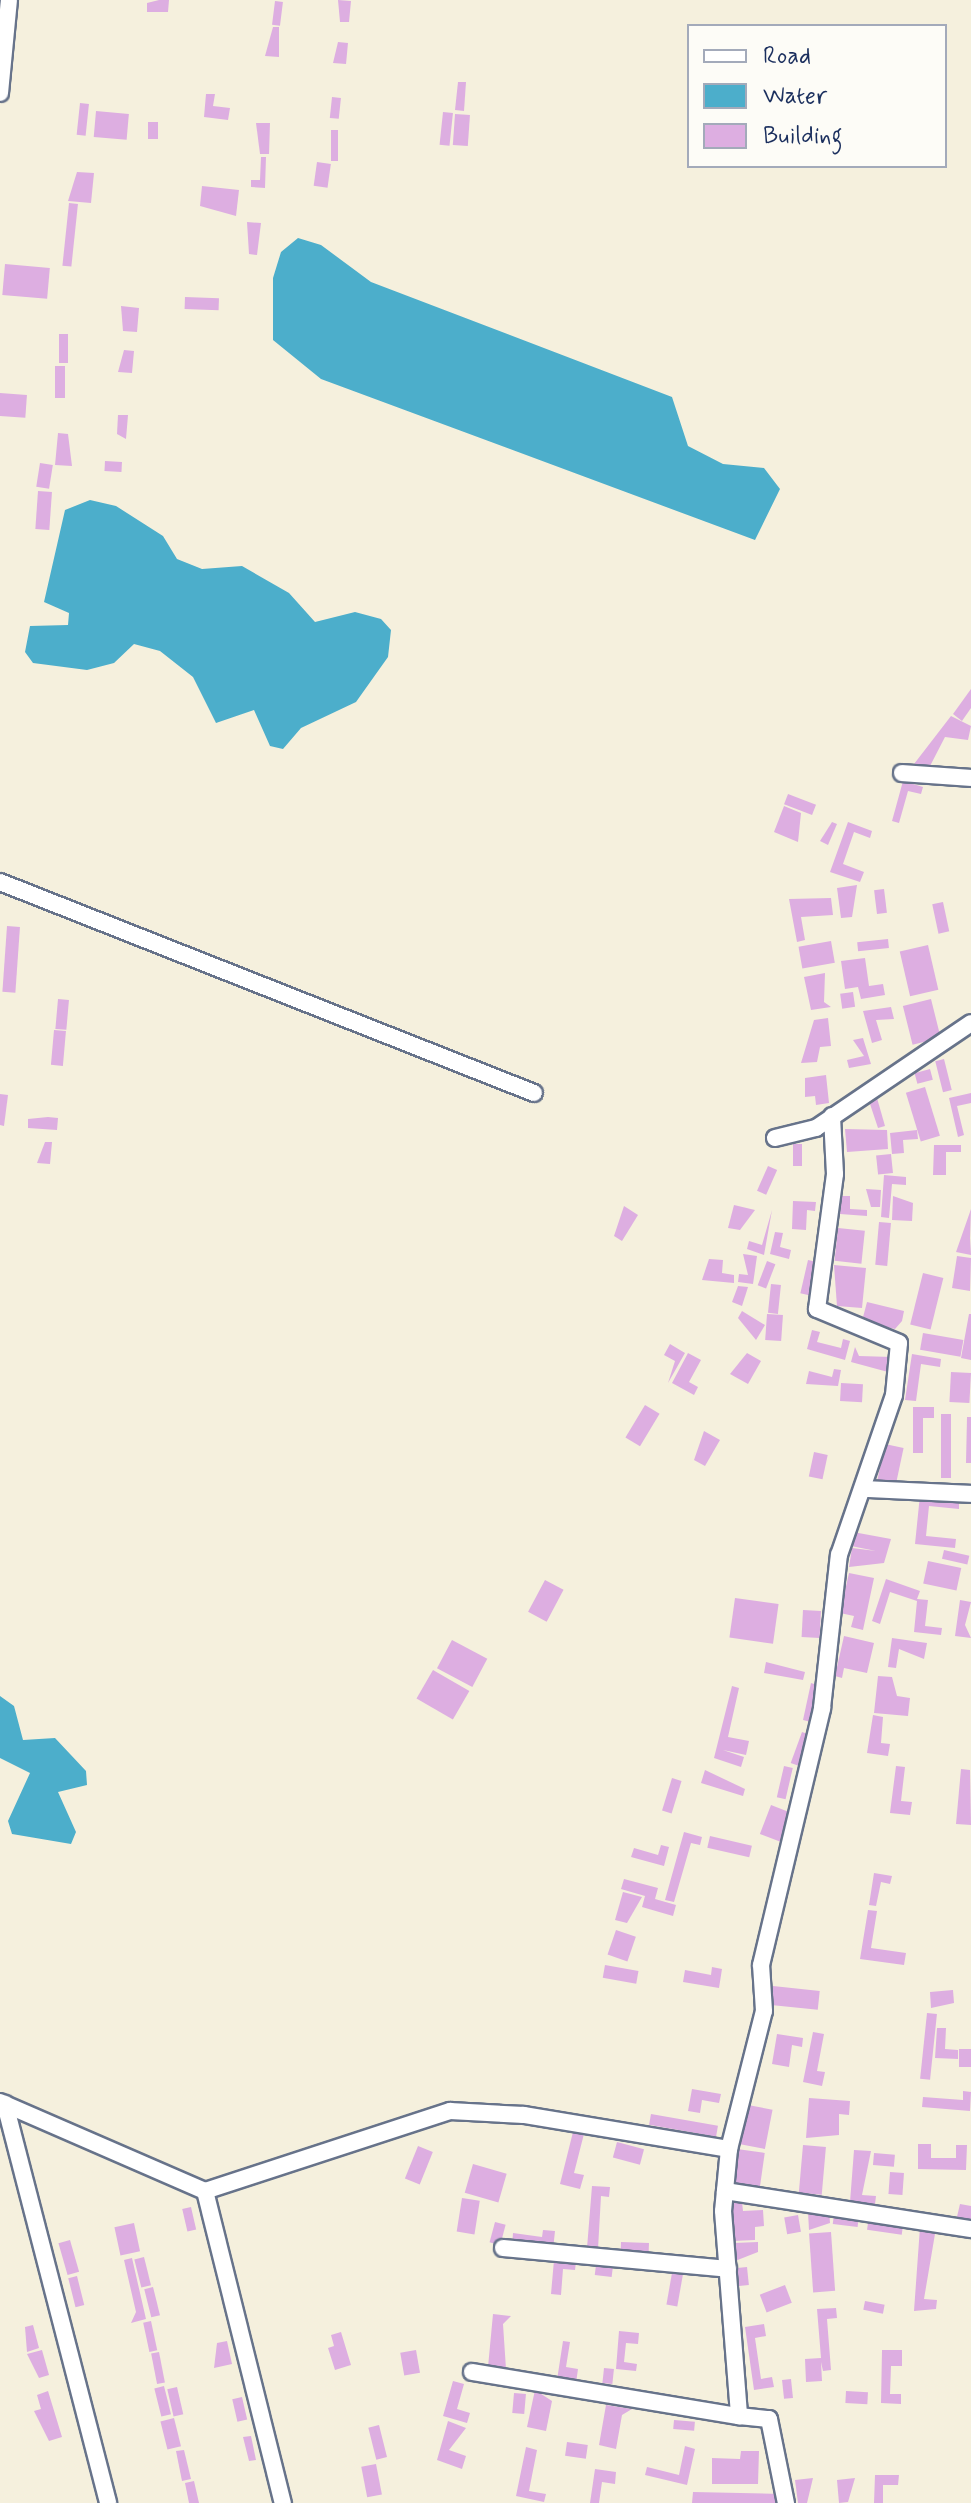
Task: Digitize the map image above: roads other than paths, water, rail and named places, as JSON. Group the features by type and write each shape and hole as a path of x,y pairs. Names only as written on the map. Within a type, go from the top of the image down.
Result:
{"street":[{"path":"0,93 9,0"},
{"path":"902,773 971,778"},
{"path":"0,882 534,1093"},
{"path":"775,1138 832,1116 971,1023"},
{"path":"739,2416 725,2191 729,2149 764,2011 761,1965 822,1708 839,1555 866,1489 894,1395 899,1343 817,1309 835,1174 832,1116"},
{"path":"866,1489 971,1494"},
{"path":"2,2103 205,2191 450,2111 524,2115 729,2149"},
{"path":"2,2103 108,2503"},
{"path":"205,2191 283,2503"},
{"path":"725,2191 971,2229"},
{"path":"503,2248 728,2269"},
{"path":"472,2372 769,2419 786,2503"}],"water":[{"path":"298,238 321,245 371,282 672,397 688,446 723,464 764,468 780,489 755,540 321,379 273,340 273,278 281,252"},
{"path":"90,500 116,506 163,536 177,559 202,569 242,566 289,593 315,622 355,612 381,619 391,630 388,657 356,702 301,728 283,749 270,746 254,710 216,723 193,677 160,651 134,644 114,663 87,670 33,663 25,652 30,626 68,625 69,613 44,602 65,510"},
{"path":"0,1696 14,1706 23,1740 55,1738 86,1771 87,1785 58,1792 76,1832 71,1844 12,1834 8,1821 30,1773 0,1758"}]}
